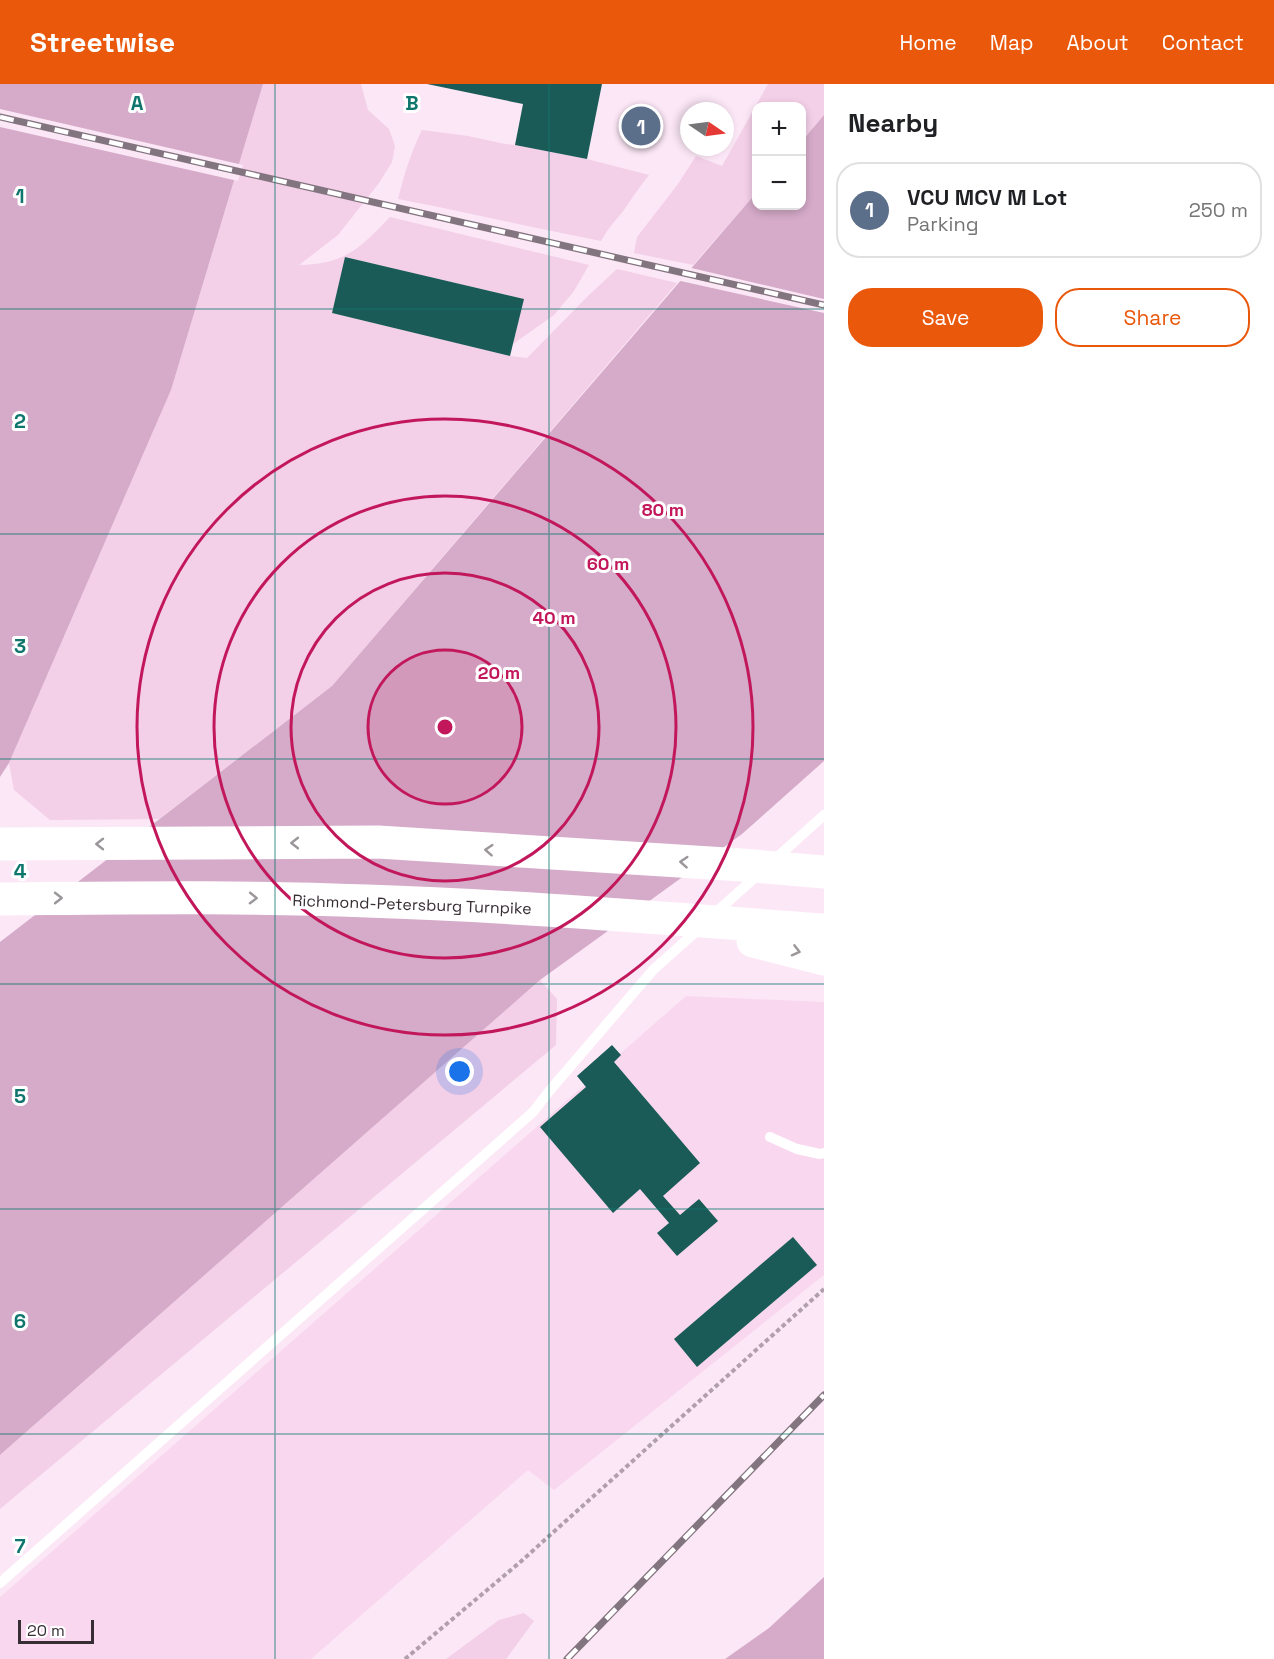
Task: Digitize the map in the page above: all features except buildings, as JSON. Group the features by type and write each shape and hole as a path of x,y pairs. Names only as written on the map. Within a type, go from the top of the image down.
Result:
{"highway":[{"path":"0,844 378,842 824,872"},
{"name":"Richmond-Petersburg Turnpike","path":"0,899 354,900 594,913 824,930"},
{"path":"594,913 683,927 772,945 824,959"}],"lane":[{"path":"0,1583 533,1112 653,970 824,814"},
{"path":"770,1137 797,1149 824,1153"}],"path":[{"path":"405,1659 518,1564 824,1289"}],"shaded area":[{"path":"0,84 263,84 171,390 9,763 0,777"},
{"path":"263,84 361,84 368,110 389,129 395,146 392,162 379,183 338,235 299,265 341,258 360,246 390,217 589,265 574,291 554,315 513,344 523,299 346,257 332,313 510,356 527,358 617,269 677,283 332,686 159,819 50,820 14,790 9,763 171,390"},
{"path":"768,84 824,84 824,115 806,136 806,102 758,102"},
{"path":"752,113 752,198 693,265 634,253 637,237 678,184 696,156 722,166 728,156 734,156 734,145"},
{"path":"824,115 824,761 742,834 540,980 0,1455 0,942 332,686 752,198 752,210 806,210 806,136"},
{"path":"422,130 468,136 587,159 649,175 601,241 398,199 408,164"},
{"path":"540,980 557,999 556,1045 0,1509 0,1455"},
{"path":"686,996 824,1002 824,1275 554,1490 528,1470 311,1659 0,1659 0,1597"},
{"path":"824,1577 824,1659 725,1659 769,1628"},
{"path":"524,1613 534,1621 506,1659 446,1659 499,1620"}],"pier":[{"path":"0,109 243,165 238,181 0,127"},
{"path":"687,267 824,299 824,313 676,280"}],"railway":[{"path":"0,117 824,305"},
{"path":"567,1659 824,1395"}],"place":[{"name":"VCU MCV M Lot","path":"641,126"}]}
